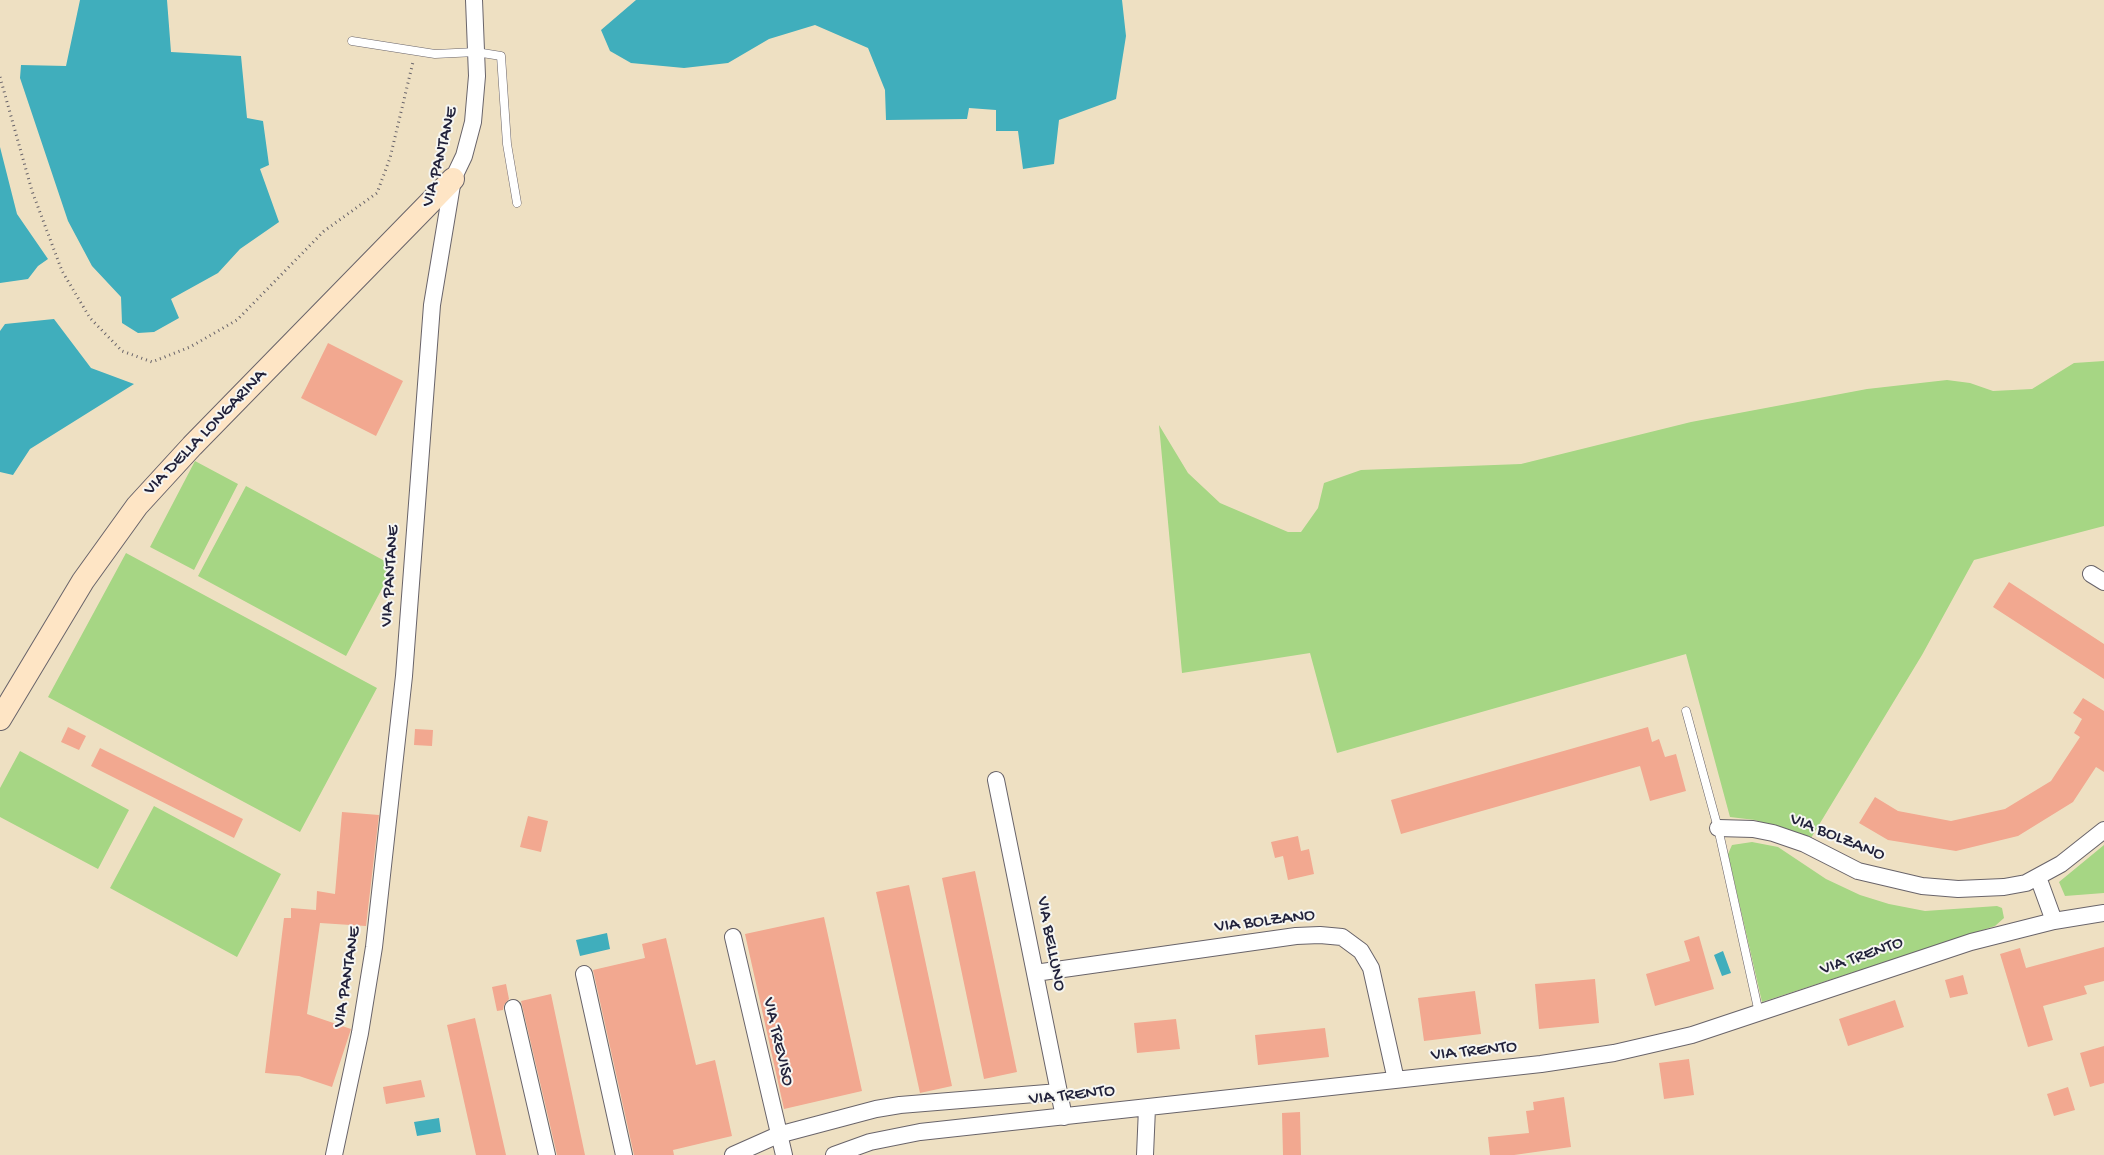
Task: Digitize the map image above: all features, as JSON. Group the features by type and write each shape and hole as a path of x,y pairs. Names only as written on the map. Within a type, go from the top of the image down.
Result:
{"street":[{"name":"VIA PANTANE","path":"334,1155 360,1033 374,947 404,676 432,305 453,179 464,156 473,122 477,76 474,0"},
{"name":"VIA DELLA LONGARINA","path":"0,719 82,582 137,506 198,439 453,179"},
{"name":"VIA BELLUNO","path":"996,780 1064,1117"},
{"name":"VIA BOLZANO","path":"1718,828 1753,829 1773,833 1805,844 1858,871 1922,886 1942,888 1989,888 2018,884 2038,878 2061,864 2104,830"},
{"path":"2038,878 2054,921"},
{"name":"VIA TRENTO","path":"834,1155 870,1142 907,1134 1541,1064 1614,1053 1692,1034 1951,948 2054,921 2104,913"},
{"name":"VIA BOLZANO","path":"1035,973 1296,936 1320,934 1342,937 1361,951 1371,968 1396,1080"},
{"name":"VIA TREVISO","path":"733,937 784,1155"},
{"path":"584,974 624,1155"},
{"path":"513,1008 547,1155"},
{"path":"733,1155 778,1134 846,1115 894,1106 1059,1092"},
{"path":"1145,1155 1146,1108"}],"lane":[{"path":"352,41 435,54 476,52 501,56 507,144 517,203"},
{"path":"1686,711 1718,828 1759,1013"}],"path":[{"path":"0,77 32,191 62,271 90,318 122,351 152,362 190,347 237,320 324,231 377,193 390,158 416,52"}],"green space":[{"path":"2104,361 2104,526 1974,560 1922,655 1811,838 1755,820 1730,817 1686,654 1337,753 1310,653 1182,673 1159,425 1188,473 1220,503 1288,532 1301,532 1318,508 1324,483 1361,470 1521,464 1691,422 1867,389 1947,380 1970,383 1993,391 2032,389 2074,363"},
{"path":"195,461 238,484 194,570 150,547"},
{"path":"246,486 394,566 346,656 198,576"},
{"path":"126,553 377,688 300,832 48,697"},
{"path":"20,751 129,810 98,869 0,817 0,788"},
{"path":"154,806 281,874 237,957 110,888"},
{"path":"1752,842 1778,847 1826,879 1860,895 1889,904 1925,911 1997,906 2002,908 2004,918 1995,926 1762,1002 1728,854 1732,845"},
{"path":"2104,845 2104,893 2065,896 2059,882"}],"water":[{"path":"80,0 167,0 171,52 241,56 247,118 263,121 269,165 260,169 279,222 240,249 218,273 171,299 179,318 154,332 138,333 122,323 121,297 92,266 68,221 20,78 21,65 66,66"},
{"path":"636,0 1122,0 1126,36 1116,99 1059,120 1054,164 1023,169 1018,131 996,131 996,110 969,108 967,119 886,120 885,90 868,48 815,25 769,39 728,63 684,68 631,63 610,51 601,30"},
{"path":"0,147 17,214 48,259 38,266 28,279 0,283"},
{"path":"54,319 91,368 134,384 30,449 13,475 0,472 0,331 5,324"},
{"path":"607,933 610,949 580,956 576,940"},
{"path":"1723,951 1731,973 1722,976 1714,955"},
{"path":"439,1118 441,1132 417,1136 414,1122"}],"building":[{"path":"328,343 403,381 376,436 301,398"},
{"path":"2009,582 2104,644 2104,679 1993,607"},
{"path":"2083,698 2104,711 2104,772 2096,767 2073,802 2018,836 1956,851 1888,840 1859,823 1875,797 1898,811 1951,821 2005,809 2051,781 2080,737 2074,733 2082,719 2073,713"},
{"path":"68,727 86,736 79,750 61,742"},
{"path":"1648,727 1652,742 1659,739 1665,757 1676,754 1686,791 1650,801 1640,766 1401,834 1391,800"},
{"path":"415,729 433,730 432,746 414,745"},
{"path":"100,748 243,819 234,838 91,766"},
{"path":"342,812 379,815 366,926 320,923 307,1014 351,1029 332,1087 299,1076 265,1073 284,918 291,918 291,908 316,910 317,891 335,894"},
{"path":"528,816 548,821 541,852 520,847"},
{"path":"1298,836 1301,851 1309,849 1314,874 1288,880 1283,856 1275,858 1271,842"},
{"path":"975,871 1017,1072 984,1079 942,878"},
{"path":"909,885 952,1086 920,1093 876,892"},
{"path":"824,917 862,1091 784,1109 745,934"},
{"path":"1699,936 1714,989 1655,1006 1646,974 1690,961 1684,941"},
{"path":"666,938 696,1065 715,1060 732,1136 673,1150 674,1155 634,1155 593,970 645,958 642,944"},
{"path":"2104,947 2104,981 2084,986 2087,994 2043,1006 2053,1040 2028,1047 2000,954 2020,948 2026,968"},
{"path":"1963,975 1968,994 1950,998 1945,980"},
{"path":"1595,979 1599,1023 1539,1029 1535,984"},
{"path":"506,984 509,999 504,1005 503,1010 497,1011 492,987"},
{"path":"1475,991 1481,1034 1424,1041 1418,998"},
{"path":"551,994 585,1155 557,1155 521,1001"},
{"path":"1895,1000 1904,1027 1848,1046 1839,1019"},
{"path":"475,1018 506,1155 476,1155 447,1025"},
{"path":"1176,1019 1180,1049 1137,1053 1134,1023"},
{"path":"1325,1028 1329,1057 1258,1065 1255,1035"},
{"path":"2104,1046 2104,1083 2090,1087 2080,1053"},
{"path":"1689,1059 1694,1095 1664,1099 1659,1063"},
{"path":"421,1080 425,1097 386,1104 383,1087"},
{"path":"2068,1087 2075,1110 2054,1116 2047,1094"},
{"path":"1564,1097 1571,1147 1514,1155 1490,1155 1488,1137 1529,1133 1526,1111 1534,1110 1533,1102"},
{"path":"1300,1112 1301,1155 1283,1155 1282,1113"}]}
